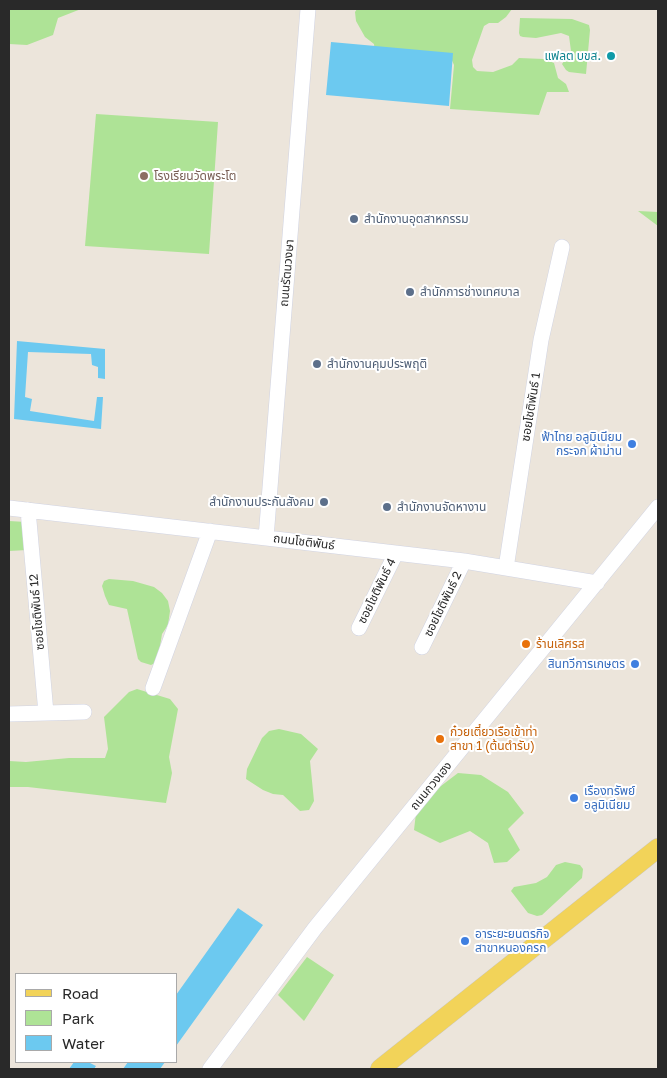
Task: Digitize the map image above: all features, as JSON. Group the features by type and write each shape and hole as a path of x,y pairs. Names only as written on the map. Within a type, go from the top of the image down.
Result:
{"main road":[{"path":"380,1069 658,848"}],"street":[{"name":"ถนนรัตนวงษา","path":"266,538 308,9"},
{"name":"ซอยโชติพันธ์ 1","path":"506,568 542,340 562,247"},
{"name":"ถนนกวงเฮง","path":"210,1069 315,928 658,507"},
{"name":"ถนนโชติพันธ์","path":"9,508 464,561 597,583"},
{"name":"ซอยโชติพันธ์ 12","path":"28,510 46,713"},
{"path":"153,688 210,532"},
{"name":"ซอยโชติพันธ์ 4","path":"359,628 396,553"},
{"name":"ซอยโชติพันธ์ 2","path":"422,647 464,561"},
{"path":"9,714 84,712"}],"green space":[{"path":"9,9 81,9 58,18 53,35 27,45 9,44"},
{"path":"357,9 512,9 498,23 489,23 484,26 472,60 473,67 477,71 493,72 512,65 519,58 544,59 554,63 558,78 566,84 569,92 547,92 539,115 450,109 454,65 450,56 375,53 374,44 365,37 356,21 355,12"},
{"path":"520,18 572,19 589,25 586,74 569,72 562,64 571,51 569,36 561,33 536,38 520,36"},
{"path":"96,114 218,122 209,254 85,246"},
{"path":"638,211 658,212 658,226"},
{"path":"9,521 26,522 27,550 9,551"},
{"path":"109,579 133,581 154,587 168,601 170,611 168,625 162,634 158,659 155,663 151,665 138,659 127,609 109,605 105,596 102,586 104,581"},
{"path":"137,689 170,699 178,709 169,757 172,773 166,803 28,787 9,787 9,761 26,762 69,758 105,758 108,749 104,717 129,692"},
{"path":"279,729 301,734 318,749 310,761 314,801 309,810 300,811 283,795 263,790 246,779 247,769 262,738 269,731"},
{"path":"458,773 481,775 508,792 524,813 508,829 520,850 507,862 494,863 488,843 470,831 440,843 414,830 416,813 437,789"},
{"path":"565,862 580,865 583,869 582,878 542,915 537,916 528,913 511,891 514,887 536,883 547,877 556,865"},
{"path":"307,957 334,975 304,1021 278,995"}],"water":[{"path":"331,42 453,53 449,106 326,95"},
{"path":"17,341 105,349 105,379 98,378 98,367 92,365 91,354 28,352 25,397 32,399 30,411 94,421 97,397 103,397 101,429 14,419"},
{"path":"238,908 263,925 178,1043 178,992"},
{"path":"73,1063 90,1063 96,1066 94,1069 69,1069"},
{"path":"127,1063 164,1063 160,1069 123,1069"}],"place":[{"name":"แฟลต บขส.","path":"611,56"},
{"name":"โรงเรียนวัดพระโต","path":"144,176"},
{"name":"สำนักงานอุตสาหกรรม","path":"354,219"},
{"name":"สำนักการช่างเทศบาล","path":"410,292"},
{"name":"สำนักงานคุมประพฤติ","path":"317,364"},
{"name":"ฟ้าไทย อลูมิเนียม กระจก ผ้าม่าน","path":"632,444"},
{"name":"สำนักงานประกันสังคม","path":"324,502"},
{"name":"สำนักงานจัดหางาน","path":"387,507"},
{"name":"ร้านเลิศรส","path":"526,644"},
{"name":"สินทวีการเกษตร","path":"635,664"},
{"name":"ก๋วยเตี๋ยวเรือเข้าท่า สาขา 1 (ต้นตำรับ)","path":"440,739"},
{"name":"เรืองทรัพย์ อลูมิเนียม","path":"574,798"},
{"name":"อาระยะยนตรกิจ สาขาหนองครก","path":"465,941"}]}
